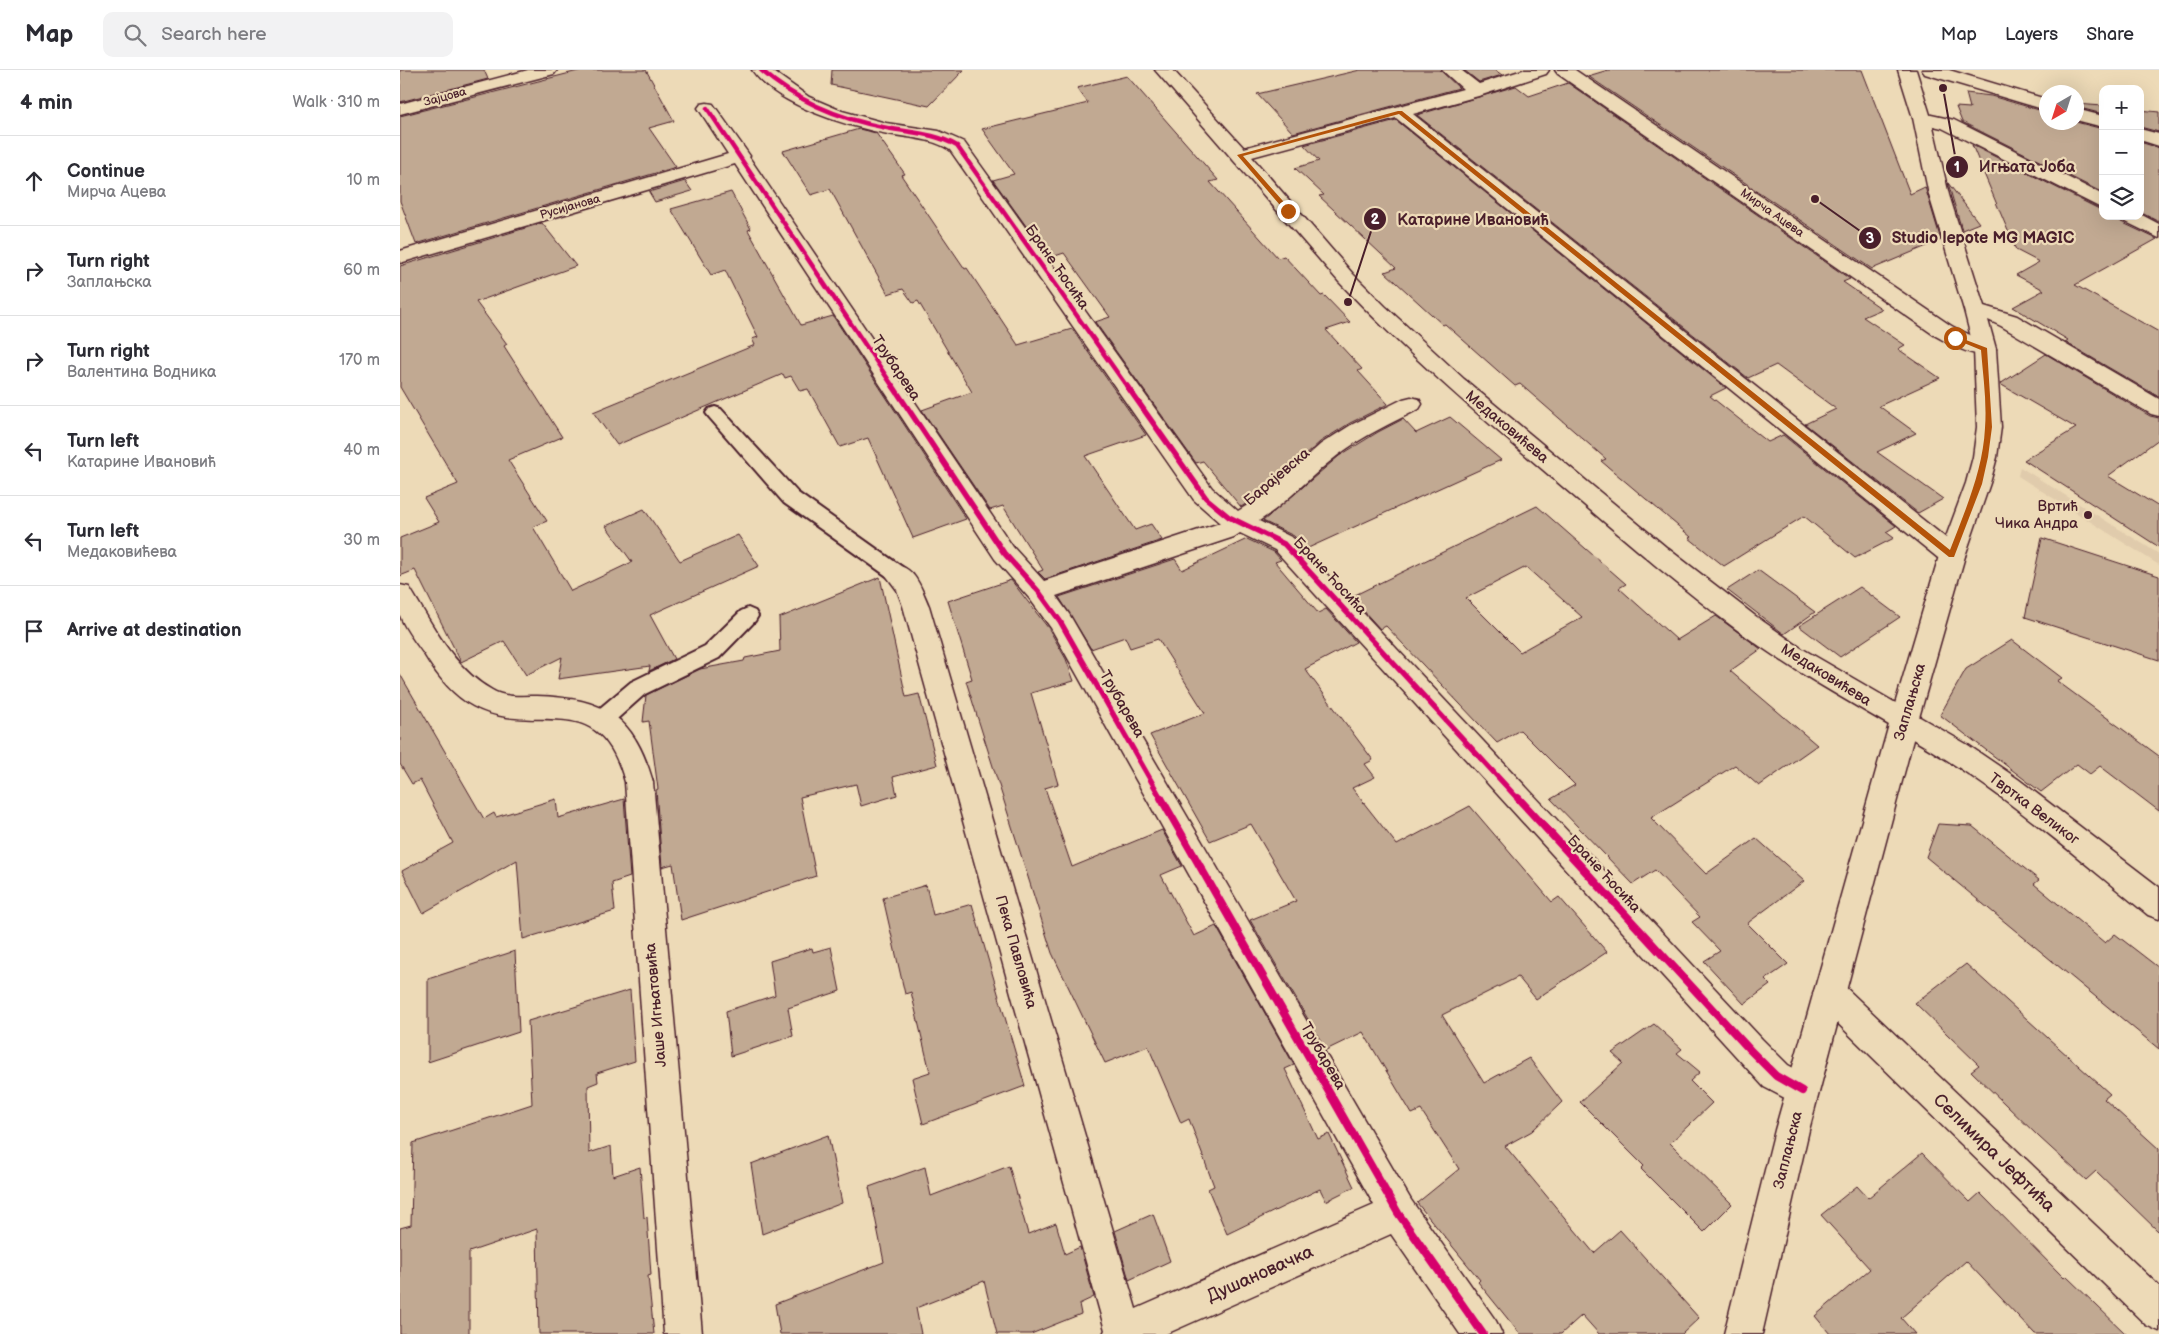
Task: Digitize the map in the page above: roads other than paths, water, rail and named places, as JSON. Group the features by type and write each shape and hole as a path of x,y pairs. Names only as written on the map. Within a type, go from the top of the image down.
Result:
{"street":[{"name":"Зајцова","path":"400,109 548,70"},
{"name":"Бране Ћосића","path":"761,70 784,89 807,102 833,113 887,128 942,137 957,146 1203,494 1223,513 1240,523 1273,536 1284,544 1750,1050 1776,1076 1802,1091"},
{"name":"Медаковићева","path":"1164,70 1352,285 1456,384 1657,553 1745,622 1829,678 1904,721"},
{"path":"1451,70 1476,91"},
{"path":"1240,155 1476,91 1540,70"},
{"name":"Мирча Ацева","path":"1564,70 1942,330 1955,338 1985,349"},
{"name":"Заплањска","path":"1743,1334 1802,1091 1904,721 1952,556 1974,498 1985,457 1989,427 1985,349 1975,310 1939,195 1922,118 1907,70"},
{"path":"1931,70 2039,103"},
{"name":"Трубарева","path":"708,108 1004,553 1039,592 1073,643 1398,1213 1483,1334"},
{"path":"1400,112 1952,556"},
{"path":"2084,116 2099,121"},
{"path":"1922,118 1948,124 1967,132 2099,201"},
{"path":"2144,135 2159,140"},
{"name":"Русијанова","path":"400,257 741,156"},
{"path":"2136,220 2159,232"},
{"path":"1975,310 2009,321 2159,409"},
{"name":"Барајевска","path":"1039,592 1225,531 1271,502 1329,450 1359,430 1412,404"},
{"name":"Пека Павловића","path":"898,574 908,586 916,606 1124,1334"},
{"name":"Јаше Игњатовића","path":"400,594 456,677 482,698 510,707 572,710 602,720 612,727 634,758 639,782 683,1334"},
{"name":"Твртка Великог","path":"1904,721 1958,753 2008,787 2159,905"},
{"name":"Селимира Јефтића","path":"1829,993 2159,1312"},
{"name":"Душановачка","path":"1124,1334 1398,1213"}],"lane":[{"path":"715,413 791,498 898,574"},
{"path":"602,720 638,688 712,652 748,616"}],"place":[{"name":"Игњата Јоба","path":"1943,88"},
{"name":"Studio lepote MG MAGIC","path":"1815,199"},
{"name":"Катарине Ивановић","path":"1348,302"},
{"name":"Вртић Чика Андра","path":"2088,515"}]}
